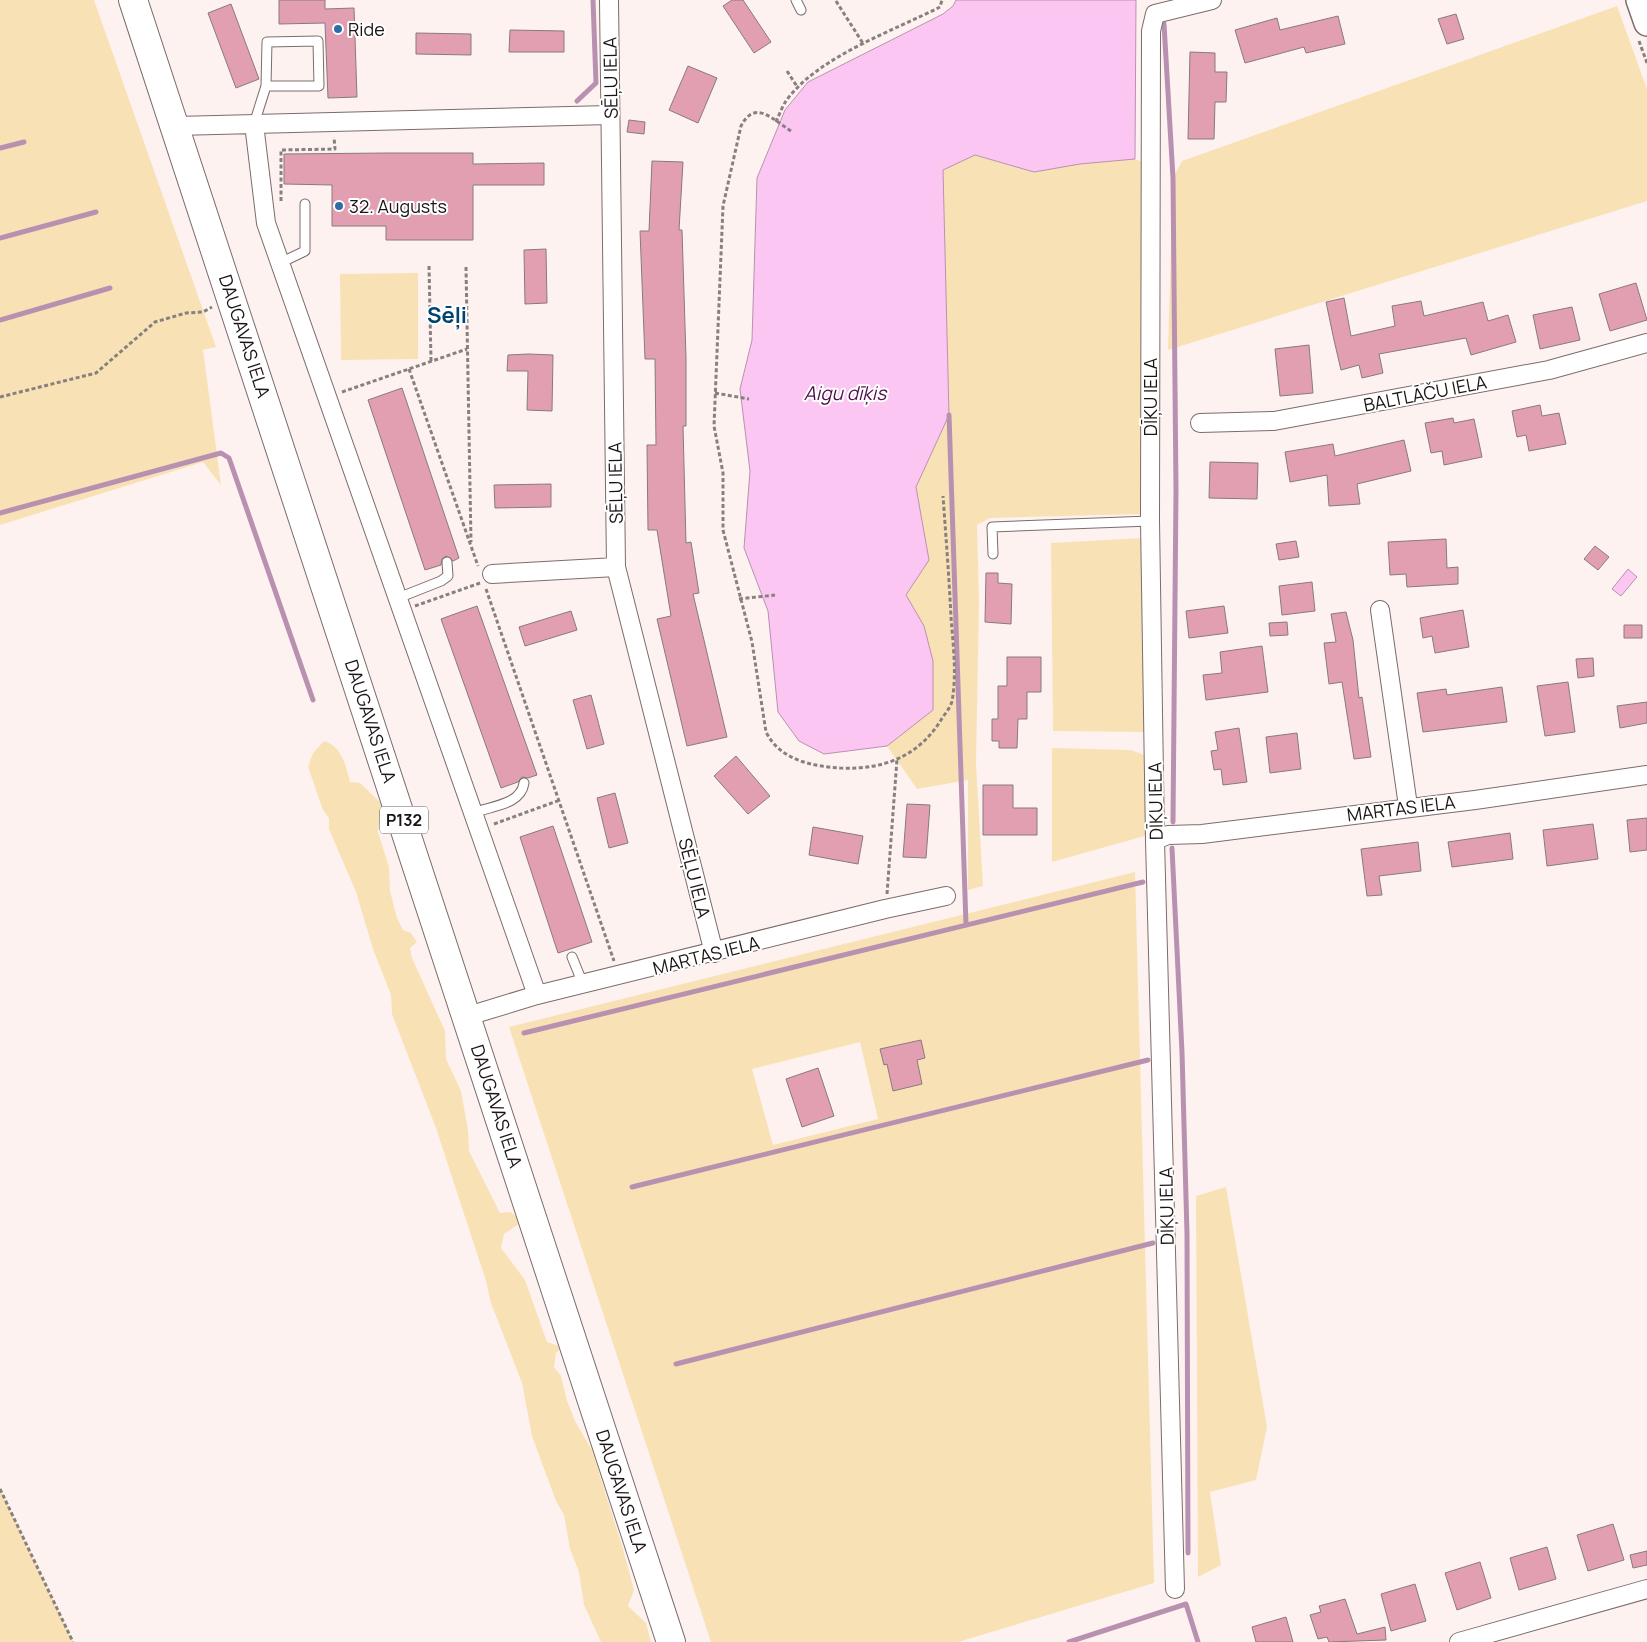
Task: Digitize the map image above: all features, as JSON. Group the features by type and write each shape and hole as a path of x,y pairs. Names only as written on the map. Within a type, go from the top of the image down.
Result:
{"main road":[{"name":"DAUGAVAS IELA","path":"133,0 468,1016 671,1642"}],"street":[{"name":"SĒĻU IELA","path":"609,0 616,567 714,953"},
{"name":"DĪĶU IELA","path":"1175,1589 1150,521 1151,41 1155,14 1212,0"},
{"path":"1639,0 1647,24"},
{"path":"176,126 610,115"},
{"path":"254,124 266,223 537,995"},
{"name":"BALTLĀČU IELA","path":"1200,423 1274,421 1549,370 1647,343"},
{"path":"486,573 616,567"},
{"path":"1380,610 1408,806"},
{"name":"MARTAS IELA","path":"1156,840 1168,835 1202,834 1408,806 1475,800 1647,775"},
{"name":"MARTAS IELA","path":"468,1016 537,995 946,896"},
{"path":"1459,1642 1647,1589"}],"lane":[{"path":"796,0 802,10"},
{"path":"254,124 266,86 266,42 318,41 319,86 266,86"},
{"path":"280,263 305,251 305,204"},
{"path":"993,554 992,527 1150,521"},
{"path":"398,598 441,581 448,576 447,562"},
{"path":"473,813 516,799 523,791 524,783"},
{"path":"572,956 583,984"}],"path":[{"path":"776,122 787,101 798,88 825,66 940,7 942,0"},
{"path":"836,1 864,45"},
{"path":"787,71 798,88"},
{"path":"792,131 760,112 754,112 746,117 741,126 726,186 720,246 714,426 724,473 722,530 752,642 766,732 770,740 792,758 812,765 852,768 882,766 897,760 931,736 952,702 954,652 943,496"},
{"path":"281,207 282,150 335,149 332,122"},
{"path":"429,266 431,361"},
{"path":"466,267 471,546"},
{"path":"0,397 96,373 155,322 186,313 203,312 232,296"},
{"path":"339,393 468,349"},
{"path":"409,369 471,546 486,573"},
{"path":"715,393 749,400"},
{"path":"415,606 483,581 620,976"},
{"path":"739,599 775,595"},
{"path":"886,909 897,760"},
{"path":"491,825 560,800"},
{"path":"0,1489 73,1642"}],"shaded area":[{"path":"0,0 94,0 216,347 203,350 221,485 203,462 0,525"},
{"path":"1617,6 1647,89 1647,201 1168,350 1173,178 1182,161"},
{"path":"975,155 1034,172 1080,164 1135,159 1145,163 1142,514 990,518 977,525 979,601 976,765 983,886 968,890 968,780 917,789 887,746 933,710 924,626 906,595 929,560 916,487 949,415 943,170"},
{"path":"418,273 418,359 341,360 340,274"},
{"path":"1143,538 1147,732 1053,731 1051,543"},
{"path":"324,741 335,747 339,752 345,763 350,782 360,783 382,804 378,832 389,867 390,891 397,918 403,930 411,933 417,942 410,948 412,958 445,1031 446,1059 461,1091 468,1130 469,1151 500,1213 511,1212 522,1222 504,1234 501,1248 525,1280 547,1342 562,1347 556,1353 554,1367 561,1376 567,1401 576,1423 592,1450 623,1549 634,1590 628,1606 646,1623 651,1642 601,1642 584,1605 579,1572 570,1549 564,1515 556,1501 532,1436 522,1383 491,1303 486,1281 436,1128 392,1014 391,995 373,949 356,892 329,829 329,818 323,810 308,767 313,753"},
{"path":"1052,748 1131,750 1144,755 1148,835 1052,862"},
{"path":"1135,872 1154,1583 958,1642 711,1642 509,1027","holes":["860,1042 878,1119 773,1145 752,1069"]},
{"path":"1226,1187 1267,1427 1256,1480 1210,1492 1221,1565 1198,1577 1196,1196"},
{"path":"0,1489 73,1642 0,1642"}],"water":[{"name":"Aigu dīķis","path":"956,0 1136,0 1135,159 1080,164 1034,172 975,155 943,170 949,415 916,487 929,560 906,595 924,626 933,661 933,710 887,746 824,754 799,741 778,712 768,611 744,548 750,471 740,389 752,340 757,178 785,110 808,82 943,14 953,6"},
{"path":"1628,569 1637,577 1621,596 1612,589"}],"building":[{"path":"279,0 325,0 325,9 354,8 357,97 328,98 325,23 279,24"},
{"path":"732,0 743,0 771,42 754,53 723,6"},
{"path":"231,4 259,79 236,88 208,13"},
{"path":"1456,14 1464,39 1447,44 1438,19"},
{"path":"1338,16 1345,44 1306,53 1304,47 1245,63 1235,30 1277,18 1280,30"},
{"path":"510,30 564,31 564,52 509,52"},
{"path":"416,33 471,34 471,55 416,54"},
{"path":"1190,52 1215,53 1215,72 1227,72 1226,102 1215,102 1214,139 1188,139"},
{"path":"688,66 717,78 698,123 669,110"},
{"path":"629,120 645,122 644,134 627,132"},
{"path":"473,153 473,164 544,163 544,185 473,185 473,240 386,240 386,226 332,226 332,185 284,184 284,154"},
{"path":"652,161 683,162 679,230 682,230 686,358 686,426 683,426 686,543 691,542 699,593 693,594 727,737 687,746 657,619 671,616 657,530 648,530 647,445 656,445 655,359 645,359 640,231 649,231"},
{"path":"546,249 547,303 525,304 524,250"},
{"path":"1636,283 1647,320 1610,331 1599,294"},
{"path":"1344,298 1351,336 1395,326 1392,306 1421,301 1424,316 1483,302 1488,321 1508,315 1516,342 1471,355 1466,338 1379,354 1383,373 1362,378 1359,365 1341,370 1334,340 1326,302"},
{"path":"1572,307 1580,340 1540,349 1533,315"},
{"path":"1309,345 1313,393 1280,396 1275,349"},
{"path":"508,355 553,355 552,411 527,410 528,371 507,371"},
{"path":"402,388 459,558 453,561 446,556 442,559 441,565 425,570 368,400"},
{"path":"1540,405 1542,416 1559,413 1566,444 1529,451 1526,435 1517,437 1512,411"},
{"path":"1453,418 1454,423 1474,419 1482,457 1444,465 1442,451 1431,453 1425,423"},
{"path":"1404,440 1411,471 1357,484 1360,504 1329,506 1327,475 1290,482 1285,452 1333,444 1335,456"},
{"path":"1210,462 1258,463 1257,499 1209,498"},
{"path":"551,484 551,507 495,508 494,485"},
{"path":"1446,539 1447,568 1458,567 1458,584 1407,587 1406,574 1390,575 1388,542"},
{"path":"1296,541 1299,557 1279,560 1276,544"},
{"path":"1595,546 1609,557 1598,570 1584,559"},
{"path":"986,573 998,573 998,583 1012,584 1011,624 985,622"},
{"path":"1312,582 1315,611 1282,615 1279,586"},
{"path":"477,606 537,775 528,778 522,777 518,782 501,788 441,619"},
{"path":"1224,606 1228,633 1189,638 1186,611"},
{"path":"1463,610 1469,647 1435,653 1432,636 1423,638 1420,618"},
{"path":"571,611 577,630 525,646 519,627"},
{"path":"1346,612 1353,640 1359,698 1362,697 1371,757 1354,759 1342,682 1329,684 1324,643 1336,642 1331,614"},
{"path":"1287,622 1288,635 1270,636 1269,623"},
{"path":"1624,625 1642,625 1642,638 1624,638"},
{"path":"1262,646 1268,692 1206,700 1203,675 1222,673 1220,652"},
{"path":"1007,657 1041,657 1041,692 1027,692 1027,719 1018,719 1017,748 999,748 999,741 992,741 992,719 998,719 998,686 1007,686"},
{"path":"1593,658 1594,676 1578,678 1576,659"},
{"path":"1568,682 1575,732 1545,736 1537,686"},
{"path":"1502,687 1507,722 1423,732 1417,693 1446,689 1447,695"},
{"path":"591,695 604,744 587,749 573,700"},
{"path":"1647,702 1647,723 1620,728 1617,706"},
{"path":"1239,728 1247,782 1223,785 1221,769 1214,770 1211,751 1218,750 1215,732"},
{"path":"1297,733 1301,769 1270,773 1266,737"},
{"path":"736,756 770,796 748,814 714,776"},
{"path":"983,785 1013,785 1013,808 1037,808 1037,835 983,835"},
{"path":"615,793 628,843 609,848 597,798"},
{"path":"907,804 930,805 926,858 903,857"},
{"path":"1647,818 1647,850 1630,852 1627,820"},
{"path":"1593,824 1598,859 1547,866 1543,830"},
{"path":"553,826 592,942 558,953 520,837"},
{"path":"813,827 863,836 858,864 809,855"},
{"path":"1510,833 1513,859 1452,867 1448,842"},
{"path":"1418,842 1421,871 1379,876 1382,895 1367,896 1361,849"},
{"path":"921,1040 925,1058 917,1060 922,1084 893,1091 887,1064 884,1065 880,1049"},
{"path":"818,1068 834,1116 802,1127 786,1079"},
{"path":"1613,1524 1624,1560 1588,1571 1577,1535"},
{"path":"1547,1547 1556,1579 1519,1590 1510,1558"},
{"path":"1647,1551 1647,1565 1633,1568 1630,1555"},
{"path":"1480,1562 1491,1598 1457,1610 1445,1573"},
{"path":"1415,1584 1426,1621 1391,1631 1381,1594"},
{"path":"1345,1599 1357,1634 1385,1627 1386,1640 1329,1642 1327,1637 1318,1639 1310,1615 1321,1612 1319,1606"},
{"path":"1286,1617 1293,1642 1256,1642 1252,1627"}],"waterway":[{"path":"577,101 596,83 593,0"},
{"path":"1164,24 1173,178 1176,490 1173,822"},
{"path":"0,148 24,142"},
{"path":"0,238 96,212"},
{"path":"0,320 110,288"},
{"path":"949,415 966,925"},
{"path":"0,513 221,453 229,458 313,700"},
{"path":"1172,848 1182,1052 1187,1234 1188,1553"},
{"path":"524,1033 1143,882"},
{"path":"632,1187 1148,1060"},
{"path":"676,1364 1153,1243"},
{"path":"1069,1642 1186,1604 1198,1642"}],"place":[{"name":"Ride","path":"338,29"},
{"name":"32. Augusts","path":"339,206"}],"district":[{"name":"Sēļi","path":"447,315"}]}
